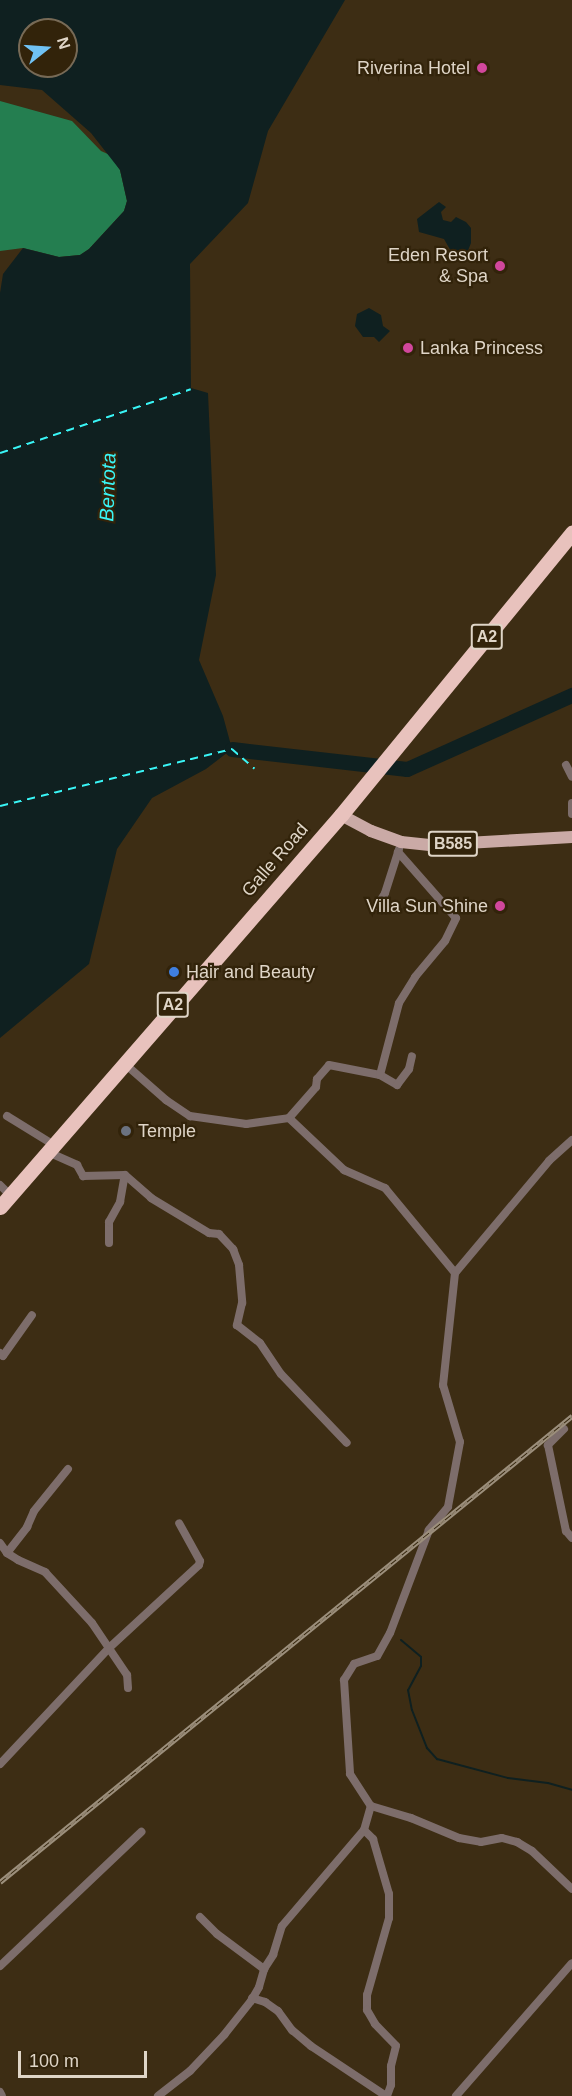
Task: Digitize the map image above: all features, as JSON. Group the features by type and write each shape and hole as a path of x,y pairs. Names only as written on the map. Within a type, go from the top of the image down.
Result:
{"highway":[{"name":"Galle Road","path":"3,1196 51,1148 345,810 572,533"}],"main road":[{"name":"B585","path":"345,810 371,831 399,847 572,837"}],"street":[{"path":"566,765 572,777"},
{"path":"572,803 572,814"},
{"path":"377,906 386,893 399,847"},
{"path":"380,1075 399,1003 415,977 445,941 456,918 399,847"},
{"path":"125,1064 166,1100 190,1116 246,1124 289,1118 316,1087 317,1079 329,1065 380,1075 397,1085 409,1069 412,1056"},
{"path":"7,1116 77,1166 83,1176 125,1175 151,1198 209,1233 219,1234 233,1249 239,1265 242,1304 237,1325 260,1343 275,1366 310,1407 347,1443"},
{"path":"289,1118 344,1170 385,1188 455,1273"},
{"path":"572,1140 549,1161 455,1273 443,1385 460,1442 448,1508 429,1530 390,1633 377,1656 354,1664 345,1680 350,1774 371,1806 411,1818 459,1838 482,1842 502,1838 517,1842 539,1857 572,1889"},
{"path":"109,1243 109,1222 120,1202 125,1175"},
{"path":"0,1353 3,1356 32,1315"},
{"path":"564,1430 548,1445 566,1530 572,1538"},
{"path":"7,1553 27,1527 34,1511 68,1469"},
{"path":"0,1764 109,1648 199,1565 200,1561 179,1523"},
{"path":"0,1543 7,1553 45,1572 92,1623 127,1674 128,1688"},
{"path":"158,2096 189,2071 217,2042 252,1998 264,1969 273,1955 282,1926 364,1830 371,1806"},
{"path":"252,1998 278,2011 291,2030 311,2046 386,2096 391,2085 396,2046 375,2024 367,2010 367,1995 389,1918 389,1894 372,1839 364,1830"},
{"path":"0,1966 141,1832"},
{"path":"200,1917 241,1953 264,1969"},
{"path":"456,2096 572,1963"},
{"path":"0,2092 2,2096"}],"green space":[{"path":"0,101 72,121 101,151 110,155 120,170 127,201 124,211 89,249 80,255 59,257 23,248 0,251"}],"water":[{"name":"Bentota","path":"0,0 345,0 268,131 248,203 190,264 191,388 208,393 216,575 199,660 223,716 232,749 206,769 152,798 117,849 89,964 0,1038 0,293 3,274 23,248 59,257 80,255 89,249 124,211 127,201 120,170 91,133 42,90 0,85"},
{"path":"439,202 446,207 441,212 443,220 451,222 456,217 466,222 471,228 471,243 467,253 462,256 452,253 444,239 419,232 417,219"},
{"path":"369,308 381,315 383,326 390,331 379,342 374,337 363,337 355,326 357,314"}],"waterway":[{"path":"232,749 407,769 572,695"},
{"path":"401,1640 421,1657 421,1666 408,1690 412,1710 427,1748 437,1759 508,1778 548,1783 572,1790"}],"ferry route":[{"path":"0,453 191,389"},
{"path":"0,806 232,749 255,769"}],"railway":[{"path":"0,1882 572,1416"}],"place":[{"name":"Riverina Hotel","path":"482,68"},
{"name":"Eden Resort & Spa","path":"500,266"},
{"name":"Lanka Princess","path":"408,348"},
{"name":"Villa Sun Shine","path":"500,906"},
{"name":"Hair and Beauty","path":"174,972"},
{"name":"Temple","path":"126,1131"}]}
